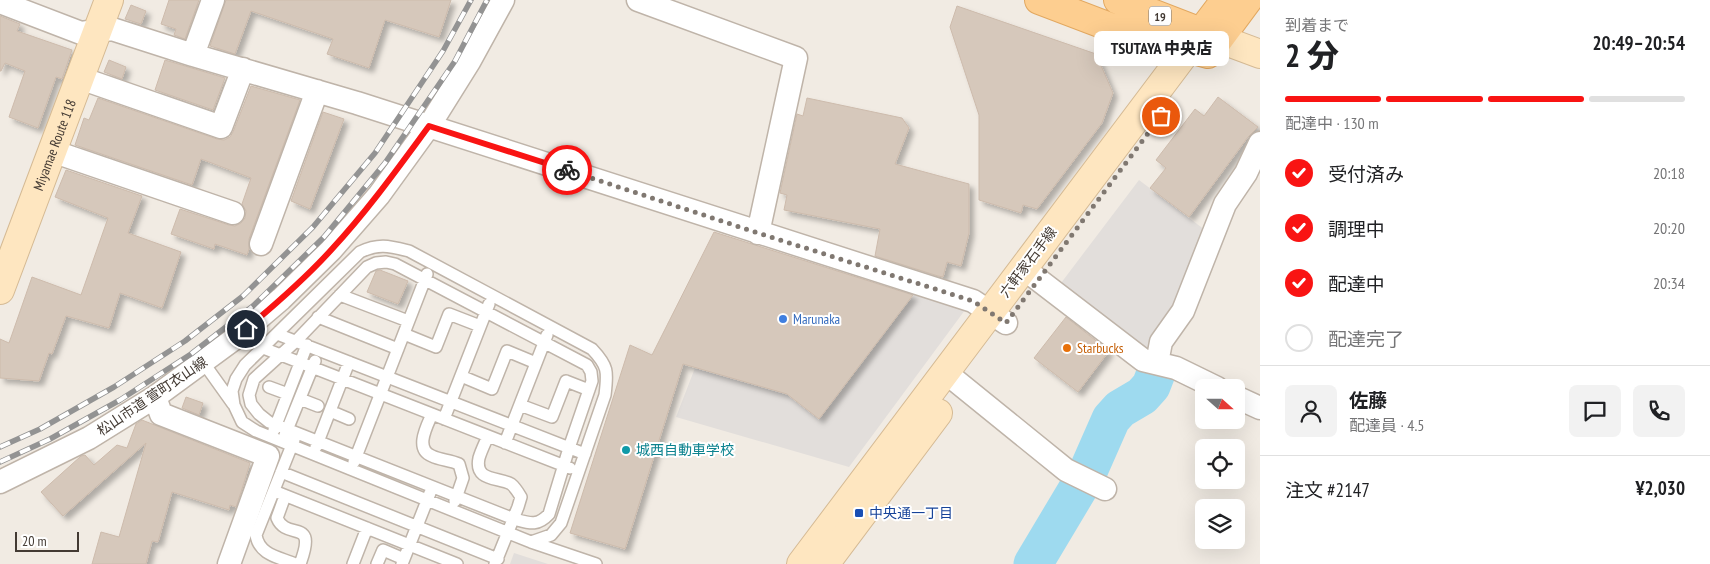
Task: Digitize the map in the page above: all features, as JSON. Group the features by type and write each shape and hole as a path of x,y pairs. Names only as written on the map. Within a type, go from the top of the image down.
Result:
{"main road":[{"name":"Miyamae Route 118","path":"0,290 109,0"},
{"name":"19","path":"1039,0 1110,27 1204,43"},
{"name":"19","path":"1118,0 1204,43"},
{"path":"1204,43 1225,0"},
{"path":"1204,43 1248,0"},
{"path":"1204,43 1260,54"},
{"path":"1204,43 1260,72"},
{"name":"六軒家石手線","path":"825,564 952,379 1204,43"},
{"name":"六軒家石手線","path":"801,564 952,379"}],"street":[{"path":"193,55 213,0"},
{"name":"松山市道 萱町衣山線","path":"0,482 89,438 155,397 234,339 281,299 331,250 379,195 429,126 469,62 503,0"},
{"path":"638,0 796,58 758,233"},
{"path":"0,2 81,32 112,28 193,55 429,126 973,301 998,317"},
{"path":"80,78 221,127 243,70"},
{"path":"261,244 318,92"},
{"path":"1157,363 1162,342 1183,311 1225,204 1246,173 1260,143"},
{"path":"52,151 233,213"},
{"path":"1031,273 1143,360 1176,368 1199,379"},
{"path":"952,379 1066,470 1105,489"},
{"path":"155,397 161,414 268,456 229,564"},
{"path":"1245,401 1260,408"}],"lane":[{"path":"234,405 232,391 236,379 245,365 360,252 374,246 392,246 409,252 592,348 603,361 607,377 605,395 561,523 551,534 531,542"},
{"path":"376,263 395,264 425,279 587,365 591,372 592,381 549,514 542,521 532,524 514,519 292,431 259,414 251,404 249,395 254,379 296,341 367,267 376,263"},
{"path":"351,469 431,263"},
{"path":"340,295 408,321"},
{"path":"444,419 492,295"},
{"path":"404,334 436,347 449,314 480,326"},
{"path":"318,317 398,349"},
{"path":"505,443 551,326"},
{"path":"277,334 585,454"},
{"path":"271,437 307,345"},
{"path":"263,348 579,472"},
{"path":"300,564 307,547 306,538 296,530 283,527 276,518 281,472 287,443 300,399 319,350"},
{"path":"460,376 492,388 507,351 536,363"},
{"path":"203,362 234,405 242,422 256,431 531,542 596,564"},
{"path":"313,454 349,362"},
{"path":"520,405 552,417 566,381 589,390"},
{"path":"269,387 288,394"},
{"path":"300,399 318,406"},
{"path":"330,411 349,419"},
{"path":"432,414 422,440 423,448 432,457 459,464 463,478 452,510"},
{"path":"281,472 417,527 497,562 521,497 511,484 490,479 479,468 479,459 488,436"},
{"path":"377,564 383,550 403,561 433,486"},
{"path":"279,494 457,564"},
{"path":"279,494 256,535 257,544 262,551 296,564"},
{"path":"353,564 367,528"}],"shaded area":[{"path":"1139,180 1205,230 1175,308 1151,337 1148,349 1136,347 1058,287"},
{"path":"916,291 965,310 849,467 676,417 695,368 787,394 819,419"},
{"path":"514,553 548,564 510,564"}],"building":[{"path":"169,0 199,0 185,39 174,35 176,29 161,24"},
{"path":"226,0 451,0 439,37 385,20 369,68 327,54 333,39 251,11 235,54 210,46"},
{"path":"131,5 146,11 141,24 125,19"},
{"path":"957,6 1096,54 1113,93 1102,123 1037,209 1023,205 1021,213 979,200 979,115 950,27"},
{"path":"0,16 20,24 17,31 72,50 62,79 56,77 38,128 9,117 25,71 5,63 0,71"},
{"path":"109,60 126,67 122,79 104,72"},
{"path":"165,60 225,78 213,110 155,90"},
{"path":"251,86 300,100 249,239 247,255 215,244 214,249 171,234 180,209 229,225 235,226 241,223 245,218 246,211 242,204 251,178 201,159 192,185 75,145 84,118 89,120 98,98 224,140 230,137 233,132"},
{"path":"1218,97 1258,127 1248,137 1189,217 1150,188 1166,168 1156,160 1195,109 1204,116"},
{"path":"807,98 902,118 909,128 895,164 969,184 969,233 961,266 947,262 943,277 938,276 875,256 880,229 784,210 787,195 780,193 797,114 803,116"},
{"path":"323,112 344,119 310,209 291,201"},
{"path":"66,170 142,196 128,233 181,252 162,308 120,293 109,328 66,316 52,354 49,353 39,381 0,378 0,339 9,343 32,277 81,295 108,218 55,197"},
{"name":"Marunaka","path":"714,232 913,295 819,419 787,394 683,364 625,549 570,533 630,345 652,355"},
{"path":"380,270 408,281 398,304 367,292 376,271"},
{"path":"1066,317 1109,351 1078,392 1034,358"},
{"path":"186,397 203,403 199,415 182,408"},
{"path":"142,420 250,463 236,507 230,505 229,510 172,492 158,542 152,541 146,564 92,564 101,532 119,537 146,443 63,516 41,492 81,456 85,455 94,465 117,445 127,448 136,424"}],"waterway":[{"path":"1089,469 1111,419 1120,409 1142,396 1151,386 1156,373"},
{"path":"1033,564 1079,487"}],"railway":[{"path":"0,447 40,429 114,387 185,341 243,296 313,227 375,153 443,51 471,0"},
{"path":"0,462 50,439 120,400 191,354 253,306 324,237 385,163 455,61 487,0"}],"way so far":[{"path":"567,170 973,301 1006,323 1161,116"}],"place":[{"name":"TSUTAYA 中央店","path":"1161,116"},
{"name":"Marunaka","path":"783,319"},
{"name":"Starbucks","path":"1067,348"},
{"name":"城西自動車学校","path":"626,450"},
{"name":"中央通一丁目","path":"859,513"}],"route":[{"path":"246,329 281,299 331,250 379,195 429,126 567,170"}]}
